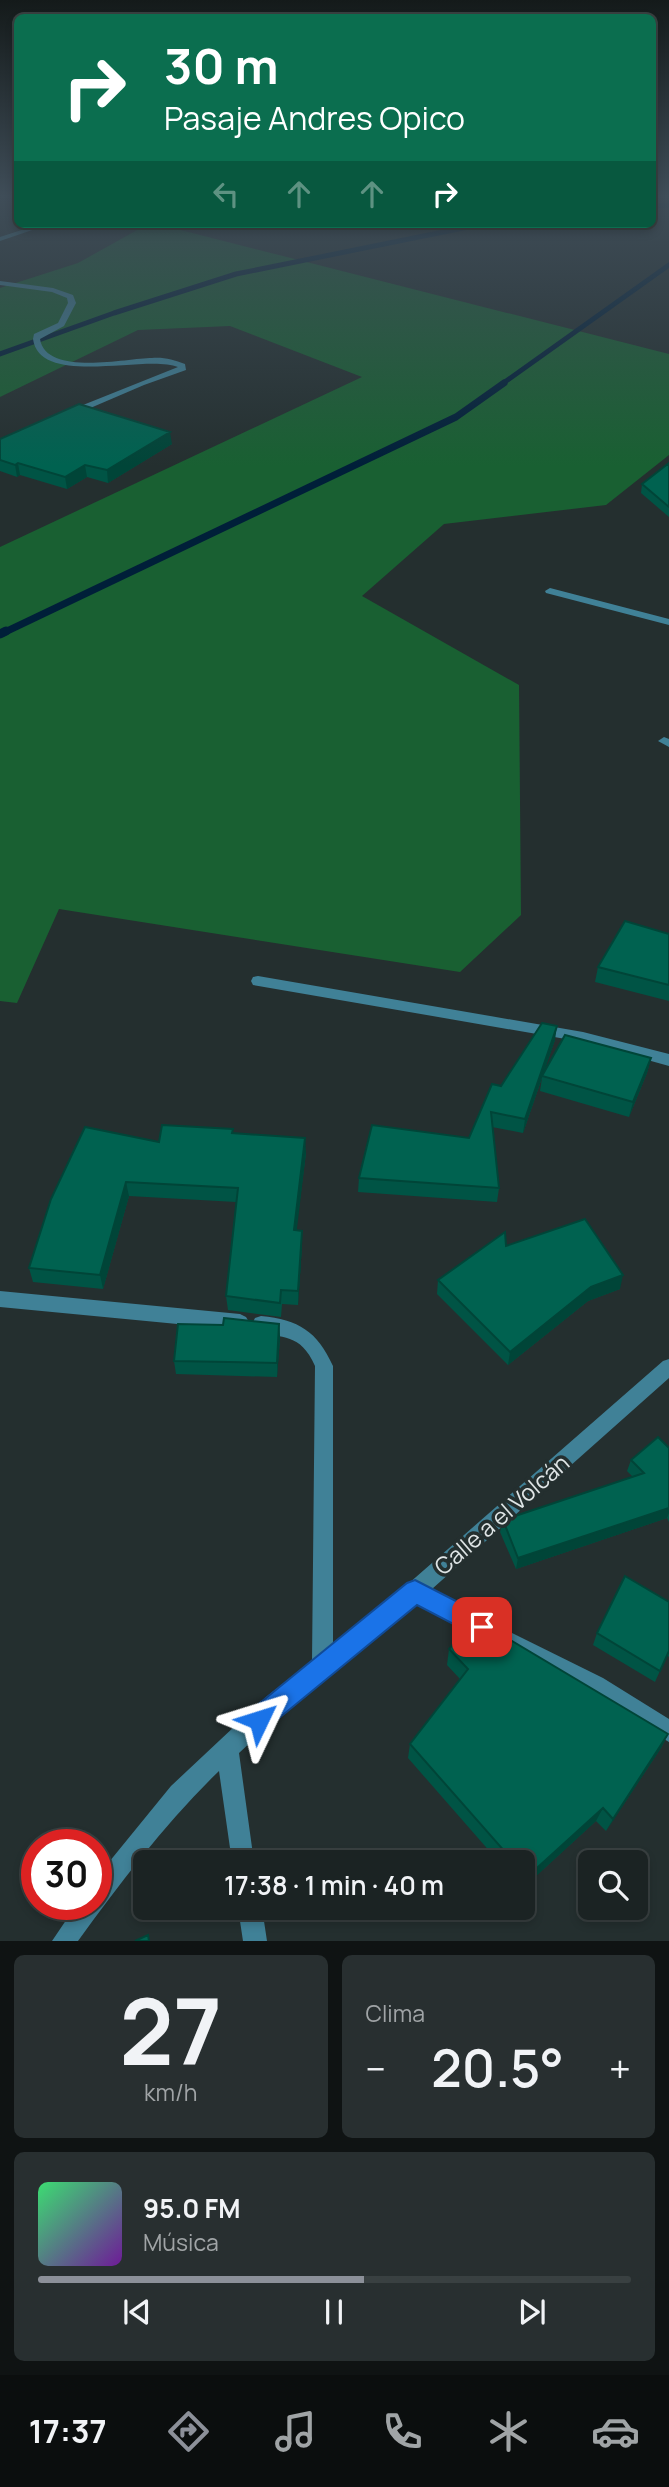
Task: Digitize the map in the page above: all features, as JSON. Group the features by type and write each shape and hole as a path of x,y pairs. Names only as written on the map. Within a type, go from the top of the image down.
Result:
{"street":[{"path":"12,285 53,290 70,297 72,303 61,324 37,336 39,348 51,358 76,365 166,360 182,366 182,370 176,374 141,383 67,415"},
{"path":"550,591 669,622"},
{"path":"258,981 583,1037 669,1059"},
{"path":"0,1299 290,1328 319,1350 324,1366 322,1667"},
{"name":"Calle a el Volcán","path":"112,1877 179,1794 274,1705 415,1591 669,1367"},
{"path":"415,1591 595,1686 669,1731"},
{"path":"227,1749 241,1850"},
{"path":"64,1941 79,1920"},
{"path":"252,1920 255,1941"}],"green space":[{"path":"11,285 396,285 669,354 669,455 606,505 444,524 362,596 519,685 521,915 460,972 59,909 17,1003 0,1001 0,547 362,377 230,326 138,330 0,397 0,288"}],"building":[{"path":"79,404 170,432 107,470 85,465 65,477 0,460 0,439"},
{"path":"669,463 669,507 642,484"},
{"path":"625,921 669,934 669,985 598,967"},
{"path":"542,1023 557,1026 525,1119 491,1112 499,1188 359,1178 372,1125 469,1138 492,1084 501,1086"},
{"path":"565,1035 651,1058 633,1102 542,1076"},
{"path":"162,1125 233,1129 232,1133 305,1138 294,1230 302,1231 298,1291 281,1290 280,1303 226,1296 238,1188 126,1182 100,1275 29,1268 51,1199 85,1127 159,1142"},
{"path":"585,1219 623,1275 591,1287 510,1352 438,1280 505,1232 506,1246"},
{"path":"224,1318 279,1324 277,1363 174,1361 178,1324 223,1325"},
{"path":"658,1437 669,1448 669,1508 518,1558 503,1520 644,1473 631,1460"},
{"path":"625,1576 669,1602 669,1651 660,1671 597,1633"},
{"path":"475,1619 668,1734 613,1819 603,1808 535,1870 535,1850 503,1850 410,1744 468,1669 449,1649"},
{"path":"148,1935 149,1941 135,1941"}],"waterway":[{"path":"0,354 203,285"},
{"path":"502,384 642,285"},
{"path":"3,633 456,417 504,383"},
{"path":"0,634 6,631"}],"route":[{"path":"259,1720 415,1591 482,1627"}]}
